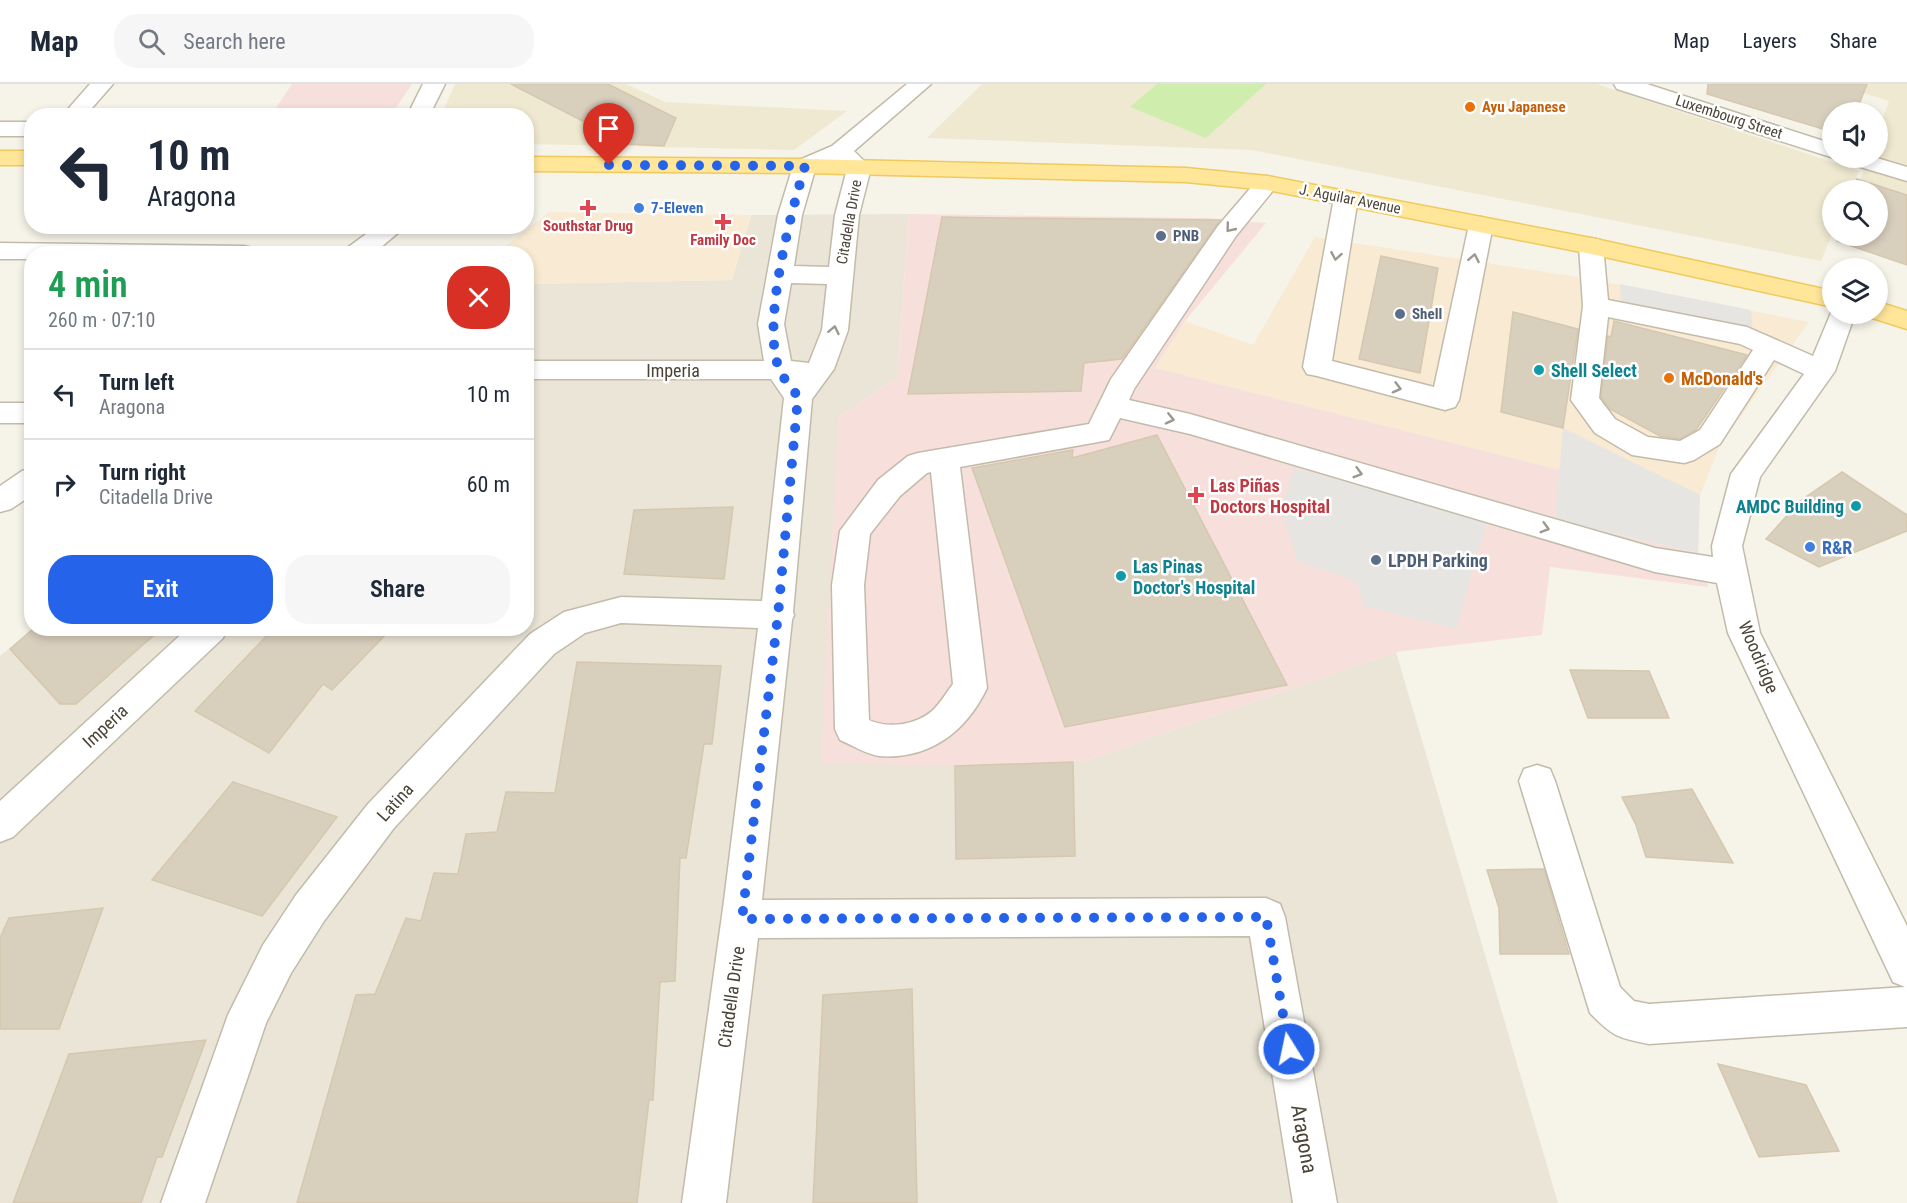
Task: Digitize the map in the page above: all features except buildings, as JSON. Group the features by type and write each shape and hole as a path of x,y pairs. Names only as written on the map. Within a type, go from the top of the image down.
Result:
{"main road":[{"path":"0,158 24,156"},
{"name":"J. Aguilar Avenue","path":"534,164 805,166 1186,176 1267,183 1591,246 1822,297"},
{"path":"1888,314 1907,320"}],"street":[{"path":"80,108 102,84"},
{"path":"422,108 434,84"},
{"path":"805,166 840,151 920,84"},
{"name":"Luxembourg Street","path":"1625,84 1822,147"},
{"path":"0,129 24,129"},
{"path":"840,151 859,168"},
{"name":"Citadella Drive","path":"704,1203 742,919 778,615 789,384 771,324 790,215 805,166"},
{"name":"Citadella Drive","path":"820,369 835,330 847,215 859,168"},
{"path":"1888,168 1907,174"},
{"path":"944,459 970,688 944,722 912,739 877,740 852,729 848,585 855,531 889,488 918,464 944,459 1099,433 1121,386 1227,231 1267,183"},
{"path":"1346,198 1317,367 1445,400 1481,225"},
{"path":"367,246 383,234"},
{"path":"1591,246 1596,306 1586,400 1605,426 1642,447 1684,452 1710,437 1769,346"},
{"path":"0,251 24,251"},
{"name":"Citadella Drive","path":"780,274 840,276"},
{"path":"1596,306 1747,336 1821,372"},
{"name":"Woodridge","path":"1838,324 1821,372 1746,474 1727,546 1744,633 1907,968"},
{"name":"Imperia","path":"534,370 789,384 820,369"},
{"path":"1113,406 1190,424 1655,560 1731,573"},
{"path":"0,413 24,413"},
{"path":"0,501 24,484"},
{"name":"Latina","path":"183,1203 248,1016 277,959 310,908 381,816 542,644 576,622 621,610 778,615"},
{"name":"Imperia","path":"0,825 202,636"},
{"path":"1537,781 1604,999 1624,1019 1649,1024 1907,1007"},
{"name":"Aragona","path":"742,919 1266,917 1315,1203"}],"shaded area":[{"path":"292,84 412,84 396,108 276,108"},
{"path":"455,84 626,84 665,102 847,111 794,150 534,144 534,108 444,108"},
{"path":"982,84 1597,84 1822,159 1822,168 1850,168 1859,171 1855,180 1822,180 1822,246 1827,246 1821,261 1252,150 927,138"},
{"path":"1833,84 1907,84 1907,265 1852,246 1888,246 1888,180 1860,180 1865,168 1888,168 1889,101"},
{"path":"549,212 751,215 732,280 534,284 534,246 506,246 521,234 534,234 534,224"},
{"path":"909,214 897,377 838,418 955,766 1082,762 1396,652 1558,1203 0,1203 0,656 25,636 534,636 534,284 732,280 751,215"},
{"name":"Las Piñas Doctors Hospital","path":"909,214 1207,218 1266,223 1185,321 1155,368 1560,470 1555,520 1698,553 1708,587 1550,567 1542,635 1396,652 1082,762 955,766 821,763 838,418 897,377"},
{"path":"1315,237 1585,278 1809,322 1720,445 1700,495 1698,553 1155,368 1185,321 1253,345"},
{"path":"1620,284 1751,310 1753,333 1621,307"},
{"path":"1563,428 1700,495 1698,553 1555,520"},
{"path":"1294,468 1487,520 1456,629 1364,606 1357,582 1298,561 1281,509"}],"green space":[{"path":"1157,84 1266,84 1206,138 1130,107"}],"place":[{"name":"Ayu Japanese","path":"1470,107"},
{"name":"Southstar Drug","path":"588,208"},
{"name":"7-Eleven","path":"639,208"},
{"name":"Family Doc","path":"723,222"},
{"name":"PNB","path":"1161,236"},
{"name":"Shell","path":"1400,314"},
{"name":"Shell Select","path":"1539,370"},
{"name":"McDonald's","path":"1669,378"},
{"name":"Las Piñas Doctors Hospital","path":"1196,495"},
{"name":"AMDC Building","path":"1856,506"},
{"name":"R&R","path":"1810,547"},
{"name":"LPDH Parking","path":"1376,560"},
{"name":"Las Pinas Doctor's Hospital","path":"1121,576"}],"route":[{"path":"609,165 805,166 790,215 771,324 779,370 798,397 778,615 742,919 1266,917 1289,1049"}]}
